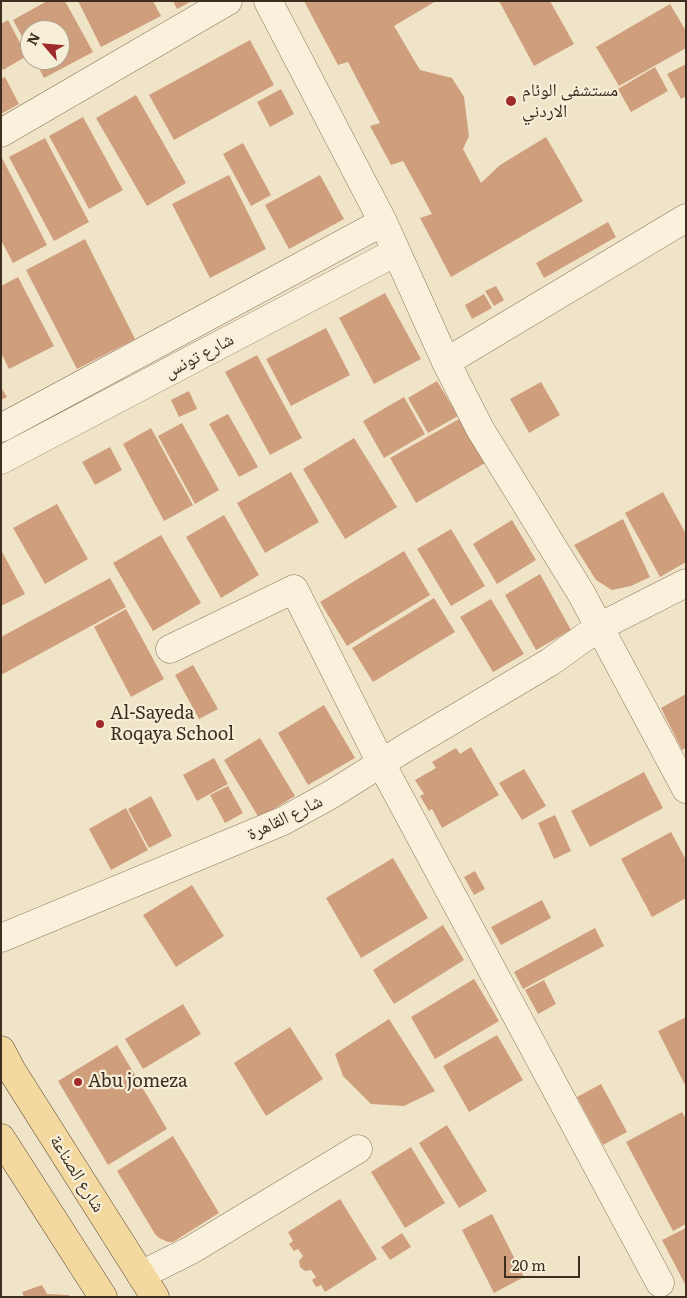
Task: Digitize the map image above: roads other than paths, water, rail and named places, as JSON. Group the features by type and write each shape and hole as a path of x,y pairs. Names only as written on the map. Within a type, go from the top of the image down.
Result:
{"main road":[{"name":"شارع الصناعة","path":"1,1050 12,1072 148,1286"},
{"path":"1,1138 103,1297"}],"street":[{"path":"1,133 228,1"},
{"path":"268,1 383,222 446,362 480,429 581,593 686,789"},
{"path":"446,362 686,218"},
{"name":"شارع تونس","path":"1,428 383,222"},
{"name":"شارع تونس","path":"1,460 396,252"},
{"name":"شارع القاهرة","path":"1,938 283,821 332,794 550,662 599,627 686,583"},
{"path":"170,650 294,589 381,763 660,1283"},
{"path":"148,1286 191,1250 358,1149"}],"place":[{"name":"مستشفى الوئام الاردني","path":"511,101"},
{"name":"Al-Sayeda Roqaya School","path":"100,724"},
{"name":"Abu jomeza","path":"78,1082"}]}
